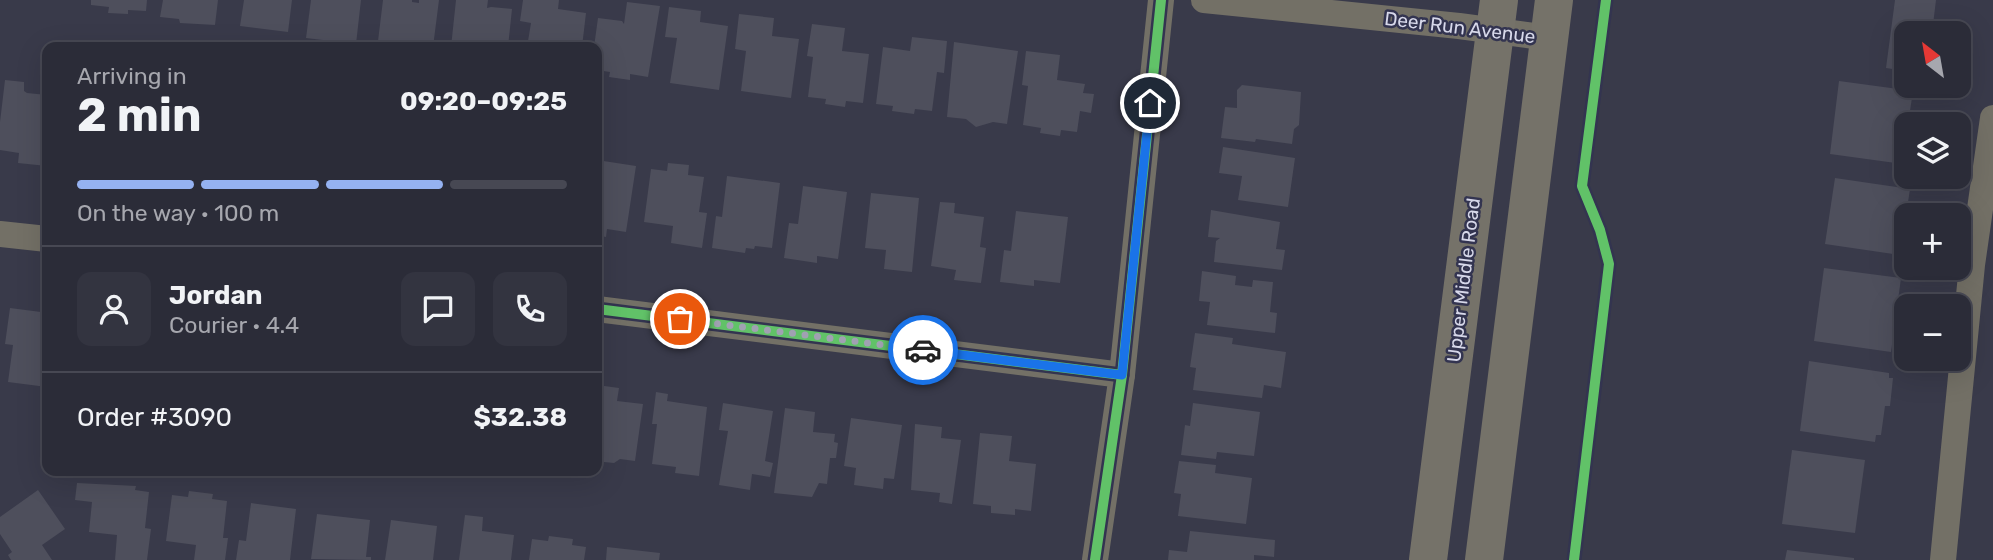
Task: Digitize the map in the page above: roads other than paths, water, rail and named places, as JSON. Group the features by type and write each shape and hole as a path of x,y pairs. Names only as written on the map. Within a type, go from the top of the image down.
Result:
{"main road":[{"path":"1484,560 1554,0"},
{"name":"Upper Middle Road","path":"1429,560 1497,15"}],"street":[{"path":"1095,560 1122,375 1161,0"},
{"name":"Deer Run Avenue","path":"1204,0 1497,15 1549,38"},
{"path":"1943,560 1972,265 1993,118"},
{"path":"0,233 42,239"},
{"path":"602,310 1122,375"}]}
